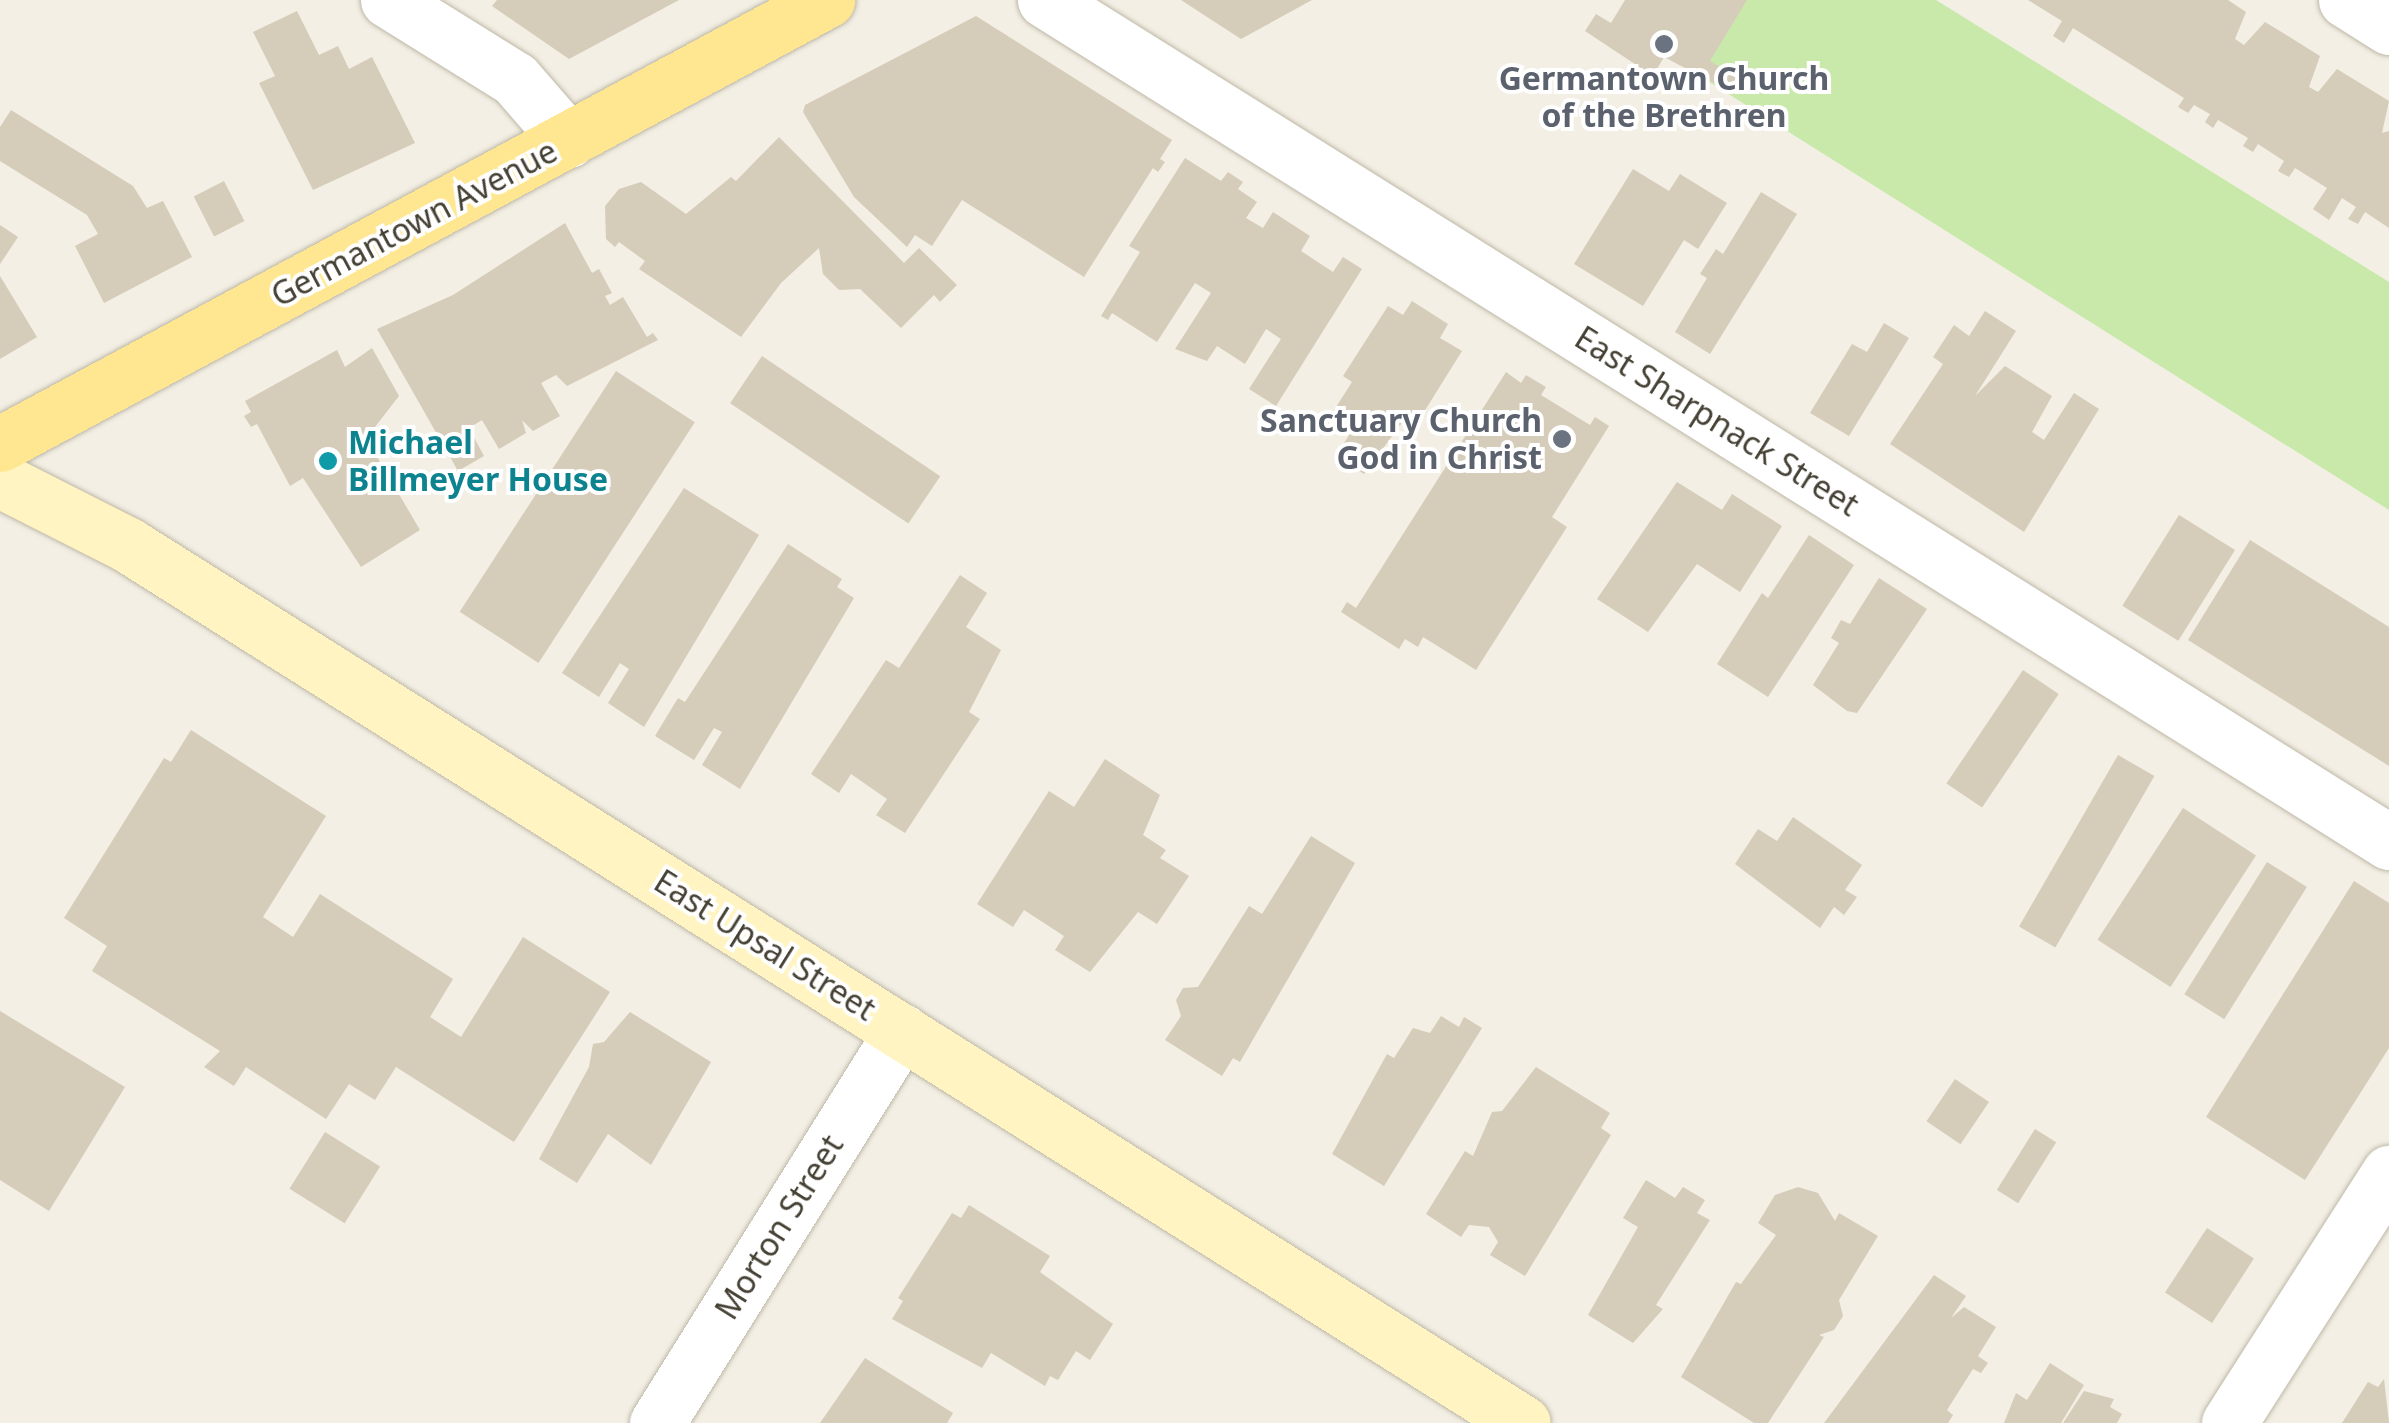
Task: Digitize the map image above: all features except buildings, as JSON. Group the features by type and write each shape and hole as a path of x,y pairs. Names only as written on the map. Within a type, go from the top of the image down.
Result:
{"main road":[{"name":"Germantown Avenue","path":"0,444 827,0"}],"street":[{"path":"388,0 515,79 568,140"},
{"name":"East Sharpnack Street","path":"1045,0 2389,842"},
{"path":"2346,0 2389,27"},
{"name":"East Upsal Street","path":"0,480 128,545 1523,1423"},
{"name":"Morton Street","path":"657,1423 902,1031"},
{"path":"2228,1423 2389,1172"}],"green space":[{"path":"1745,0 1936,0 2389,282 2389,510 1700,76"}],"place":[{"name":"Germantown Church of the Brethren","path":"1664,44"},
{"name":"Sanctuary Church God in Christ","path":"1562,439"},
{"name":"Michael Billmeyer House","path":"328,461"}]}
